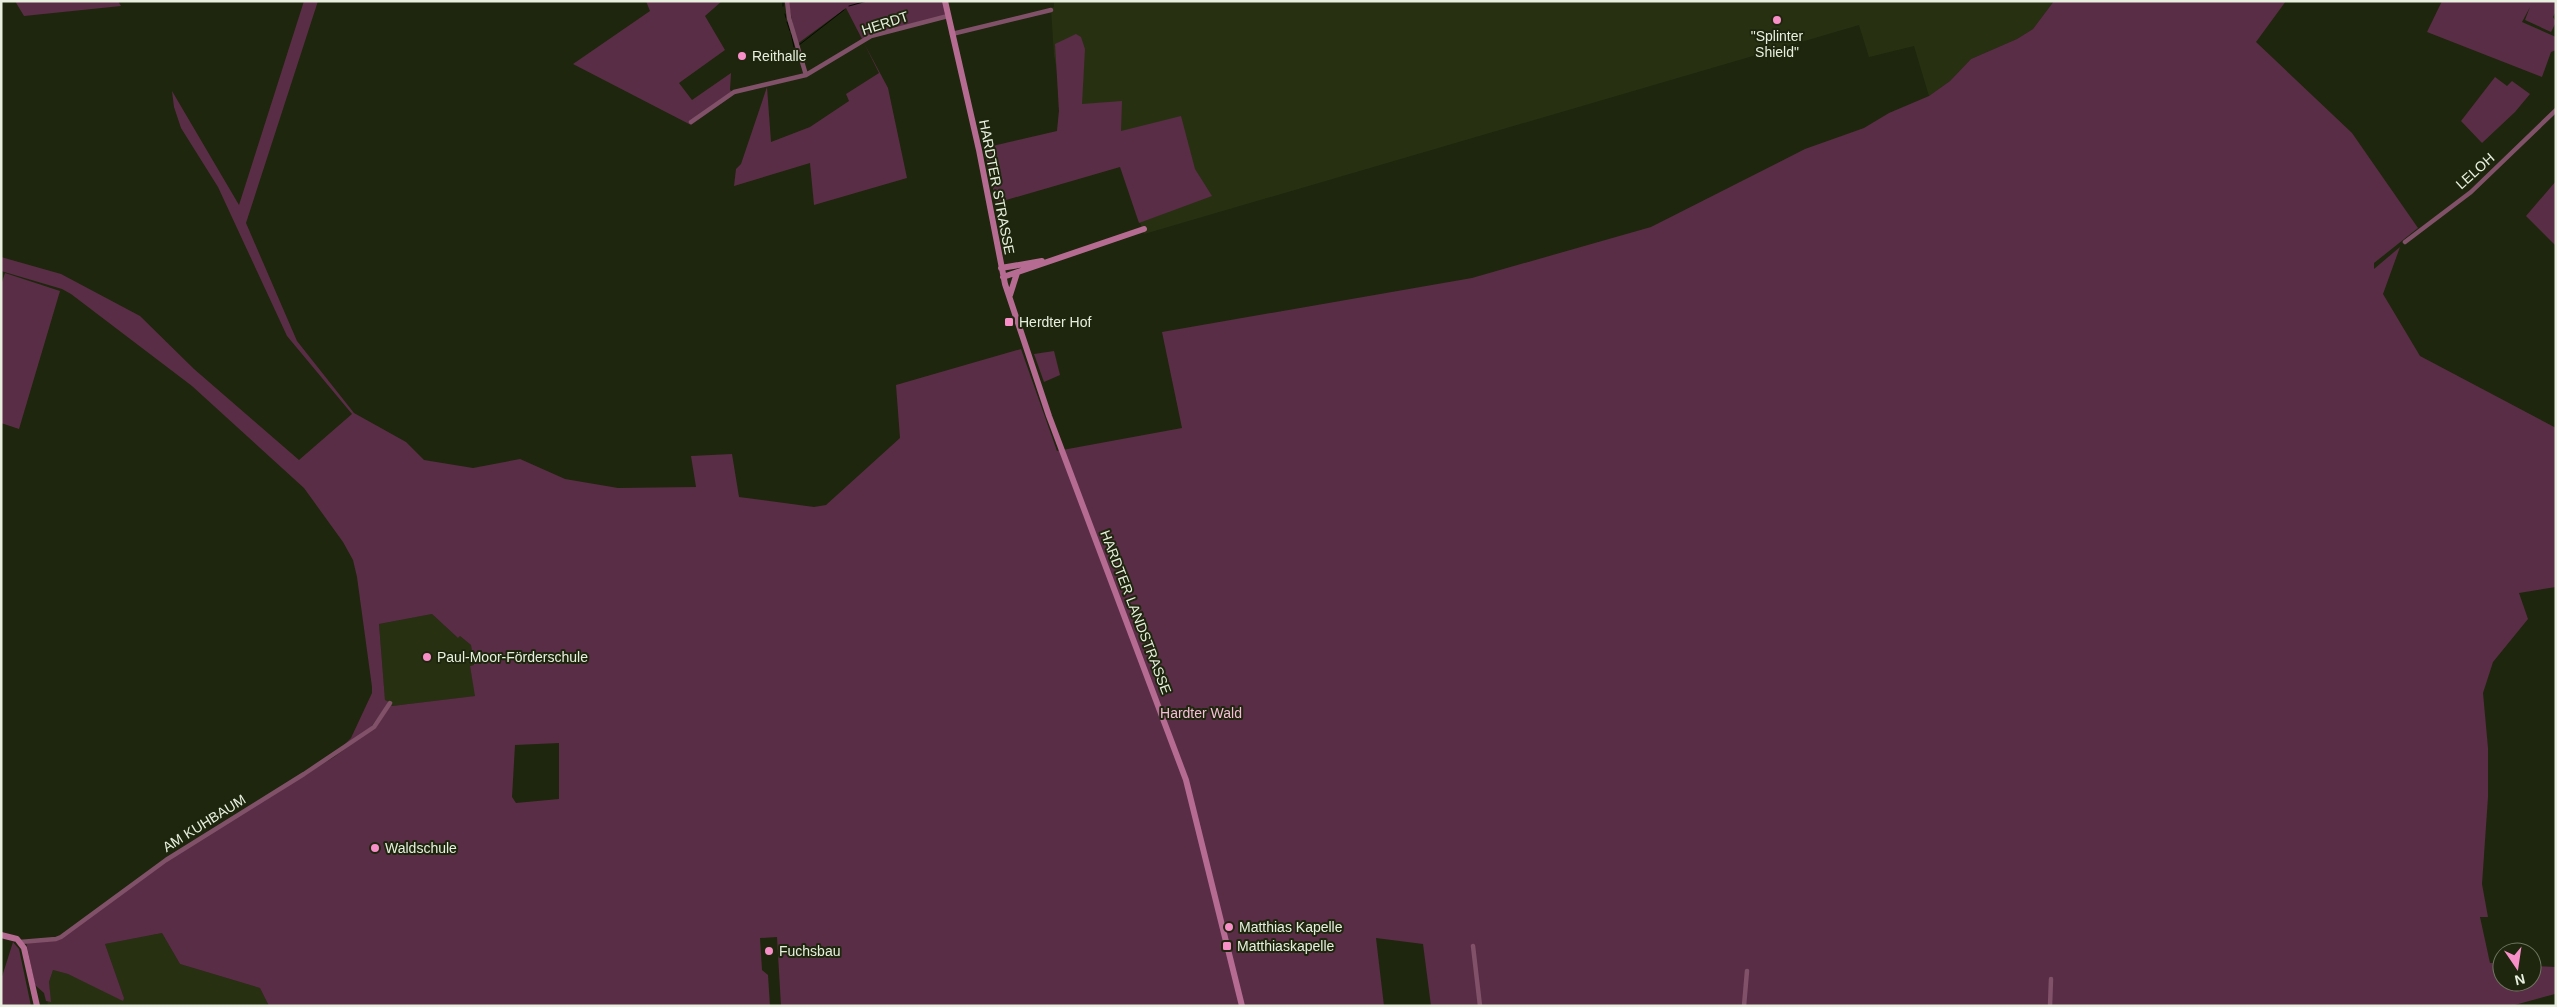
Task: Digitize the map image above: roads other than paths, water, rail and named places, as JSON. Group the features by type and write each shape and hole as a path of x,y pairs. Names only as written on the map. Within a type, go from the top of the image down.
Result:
{"main road":[{"name":"HARDTER STRASSE","path":"945,1 978,150 1001,268 1034,376"},
{"path":"1003,276 1017,273 1050,259 1144,229"},
{"path":"1001,268 1050,259"},
{"path":"1009,299 1017,273"},
{"name":"HARDTER LANDSTRASSE","path":"1034,376 1186,780 1242,1006"},
{"path":"1,935 20,942 26,952 37,1006"}],"street":[{"path":"786,1 789,18 806,75"},
{"path":"952,34 1051,10"},
{"name":"HERDT","path":"691,122 734,92 806,75 871,36 948,16"},
{"name":"LELOH","path":"2405,242 2470,192 2556,110"},
{"name":"AM KUHBAUM","path":"20,942 61,937 166,860 304,774 374,726 390,703"},
{"path":"1473,946 1480,1006"},
{"path":"1744,1006 1747,971"},
{"path":"2050,1006 2051,979"}],"waterway":[{"path":"783,1 783,6"},
{"path":"849,6 867,1"},
{"path":"799,45 844,10"},
{"path":"785,14 786,18"},
{"path":"787,22 790,31"},
{"path":"791,33 794,47"}],"place":[{"name":"\"Splinter Shield\"","path":"1777,20"},
{"name":"Reithalle","path":"742,56"},
{"name":"Herdter Hof","path":"1009,322"},
{"name":"Paul-Moor-Förderschule","path":"427,657"},
{"name":"Waldschule","path":"375,848"},
{"name":"Matthias Kapelle","path":"1229,927"},
{"name":"Matthiaskapelle","path":"1227,946"},
{"name":"Fuchsbau","path":"769,951"}],"park label":[{"name":"Hardter Wald","path":"1201,713"}]}
